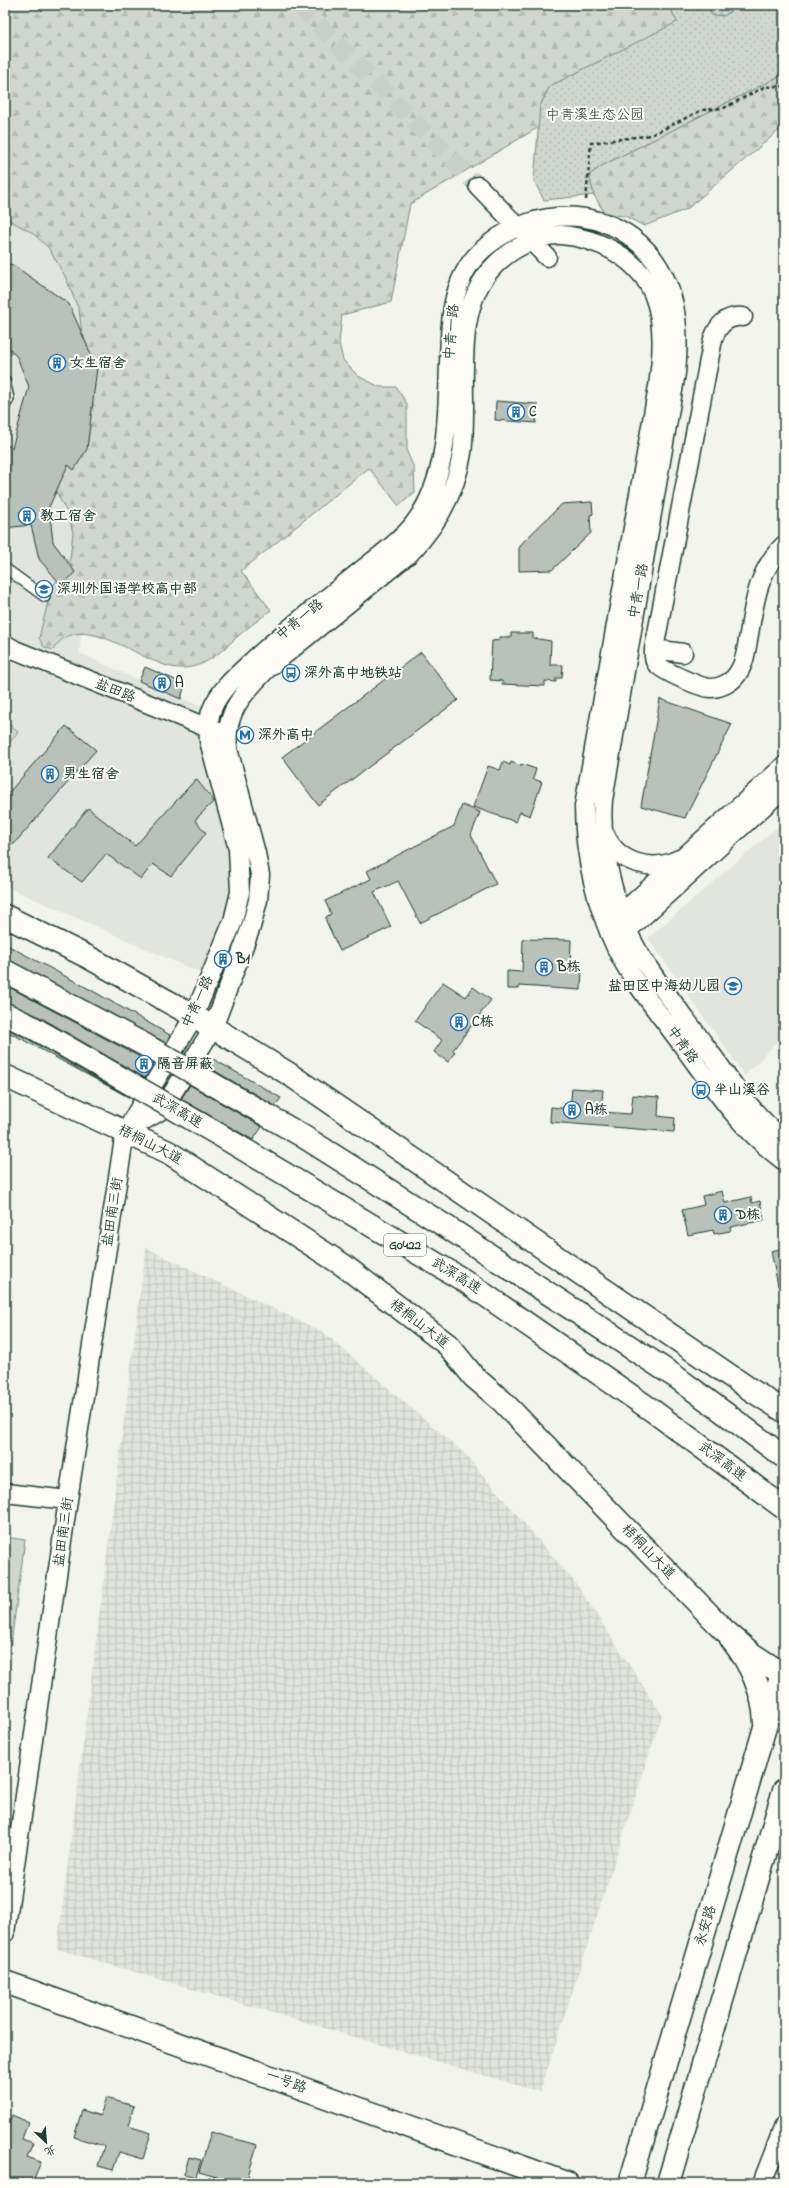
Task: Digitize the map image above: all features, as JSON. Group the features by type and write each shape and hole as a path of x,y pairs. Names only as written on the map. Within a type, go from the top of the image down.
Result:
{"main road":[{"path":"5,916 57,940 194,1016 289,1074 784,1411"},
{"name":"G0422","path":"5,971 145,1044 307,1139 450,1229 676,1377 784,1457"},
{"name":"武深高速","path":"5,1014 223,1137 465,1281 653,1411 784,1508"},
{"name":"梧桐山大道","path":"5,1076 168,1152 343,1265 448,1345 474,1377 502,1401 723,1629 752,1654 783,1673"},
{"path":"723,1629 742,1654 754,1678 763,1709 764,1732"},
{"name":"永安路","path":"630,2183 764,1732 783,1673"},
{"path":"668,2183 784,1790"},
{"name":"一号路","path":"5,1982 567,2183"}],"street":[{"path":"478,186 547,257"},
{"name":"中青一路","path":"125,1132 194,1016 233,921 240,892 238,849 211,756 208,729 212,710 219,695 283,634 394,544 412,526 426,505 436,482 446,425 451,311 457,288 466,269 480,252 497,238 517,226 538,219 560,215 580,216 602,222 630,237 644,248 656,264 667,283 676,319 677,359 644,510 584,806 588,856 595,888 611,935"},
{"name":"中青一路","path":"125,1132 162,1110 213,1028 251,926 258,900 260,875 256,853 232,766 227,735 232,715 251,686 289,650 410,553 426,536 439,518 453,487 462,454 467,332 471,307 480,286 493,266 511,252 531,241 560,235 588,240 616,251 638,268 654,296 661,323 662,358 644,510 601,818 605,854 625,922"},
{"path":"743,317 736,316 724,322 713,339 654,649 655,662 668,672 708,688 716,688 735,677 743,663 758,585 771,560 784,545"},
{"path":"644,510 680,513"},
{"name":"盐田路","path":"5,644 15,650 208,729 227,735"},
{"path":"654,649 683,653"},
{"path":"625,922 688,854 784,766"},
{"path":"611,935 784,788"},
{"path":"601,818 605,834 616,853 631,861 644,865 659,865 674,862 688,854"},
{"name":"中青路","path":"625,922 640,954 650,970 728,1077 757,1112 784,1139"},
{"name":"中青路","path":"611,935 618,950 638,983 717,1093 744,1126 784,1161"},
{"name":"盐田南三街","path":"5,1933 68,1500 125,1132"},
{"path":"5,1493 68,1500"},
{"path":"762,2183 784,2126"}],"lane":[{"path":"5,380 10,399 5,406"},
{"path":"5,568 45,596"}],"path":[{"path":"587,200 591,142 651,135 702,110 724,108 764,87 784,86"}],"shaded area":[{"name":"深圳外国语学校高中部","path":"5,214 54,241 94,304 80,653 171,695 203,706 210,758 243,907 209,977 5,886"},
{"name":"盐田区中海幼儿园","path":"784,821 784,1034 745,1076 648,938"},
{"path":"146,1248 323,1332 465,1454 578,1586 662,1715 540,2092 57,1949"}],"green space":[{"path":"5,5 669,5 678,22 550,86 540,106 539,127 410,204 391,302 342,315 339,343 343,360 358,376 380,387 396,387 407,404 407,452 414,468 415,492 399,506 369,468 241,571 271,610 218,654 199,665 183,668 168,666 115,642 97,636 80,633 65,637 53,650 44,647 39,638 52,586 62,576 70,559 73,533 69,516 52,484 83,342 79,310 65,276 48,247 31,232 5,218"},
{"name":"中青溪生态公园","path":"669,5 707,5 712,15 724,16 739,5 784,5 784,74 603,165 589,175 594,195 544,200 534,181 540,106 550,86 677,22"},
{"path":"707,5 739,5 724,16 712,15"},
{"path":"784,74 784,126 687,209 644,226 625,216 605,214 594,195 589,175 603,165"},
{"path":"5,721 18,732 5,748"},
{"path":"5,1537 25,1540 5,1688"}],"building":[{"name":"女生宿舍","path":"5,264 13,265 69,304 97,368 87,449 74,470 68,465 49,507 53,542 75,572 62,586 39,559 31,525 5,528 5,444 12,448 29,387 17,357 5,344"},
{"name":"C","path":"496,401 537,404 536,423 495,420"},
{"path":"592,502 593,514 590,515 591,533 552,570 519,571 519,548 523,542 562,504"},
{"path":"511,633 533,633 533,638 551,641 550,665 563,665 562,678 556,678 556,682 545,681 545,686 502,684 502,681 490,680 492,641 500,640 500,637 511,637"},
{"path":"421,652 458,700 318,805 282,757"},
{"name":"A","path":"145,667 185,684 181,699 139,681"},
{"path":"660,699 732,724 685,818 641,806"},
{"name":"男生宿舍","path":"66,726 96,750 13,845 5,839 5,797"},
{"path":"503,762 510,765 511,762 521,766 521,764 536,769 533,779 542,782 530,816 520,812 516,822 473,807 488,766 500,770"},
{"path":"196,779 214,801 195,820 206,833 171,876 153,864 141,879 106,854 82,882 48,858 88,808 135,846"},
{"path":"462,805 480,812 471,835 496,884 420,923 398,881 374,892 391,927 340,951 326,921 326,917 331,914 325,901 371,879 367,871 454,826"},
{"name":"B栋","path":"523,939 571,940 570,968 582,968 581,990 519,986 519,989 507,989 507,971 522,972"},
{"path":"5,944 91,990 170,1035 166,1043 5,959"},
{"name":"C栋","path":"443,982 466,997 473,987 491,1000 453,1050 455,1052 448,1062 434,1052 442,1040 415,1021"},
{"path":"5,985 153,1064 145,1078 38,1016 5,1002"},
{"path":"5,1028 26,1038 132,1099 5,1030"},
{"path":"208,1056 281,1098 275,1106 203,1064"},
{"path":"190,1085 262,1127 253,1140 181,1099"},
{"name":"A栋","path":"572,1088 603,1090 601,1112 631,1114 633,1095 659,1097 658,1116 675,1118 674,1132 550,1122 551,1107 570,1109"},
{"name":"D栋","path":"722,1191 725,1203 751,1197 752,1203 760,1201 764,1220 731,1227 730,1231 714,1234 713,1230 688,1235 682,1210 704,1205 702,1196"},
{"path":"784,1248 784,1285 778,1286 771,1251"},
{"path":"106,2098 134,2106 128,2126 151,2133 143,2159 119,2152 113,2170 98,2166 104,2146 74,2137 82,2110 100,2116"},
{"path":"12,2115 28,2122 22,2139 33,2143 27,2157 41,2162 32,2183 5,2183 5,2132"},
{"path":"211,2132 257,2145 246,2183 238,2183 199,2172"},
{"path":"189,2157 201,2160 196,2177 184,2174"}],"tunnel":[{"path":"299,5 478,186"}],"place":[{"name":"女生宿舍","path":"57,363"},
{"name":"C","path":"516,412"},
{"name":"教工宿舍","path":"27,516"},
{"name":"深圳外国语学校高中部","path":"44,589"},
{"name":"深外高中地铁站","path":"291,673"},
{"name":"A","path":"162,683"},
{"name":"深外高中","path":"245,735"},
{"name":"男生宿舍","path":"50,774"},
{"name":"B1","path":"223,959"},
{"name":"B栋","path":"544,967"},
{"name":"盐田区中海幼儿园","path":"733,986"},
{"name":"C栋","path":"459,1022"},
{"name":"隔音屏蔽","path":"144,1064"},
{"name":"半山溪谷","path":"701,1090"},
{"name":"A栋","path":"572,1110"},
{"name":"D栋","path":"723,1215"}]}
